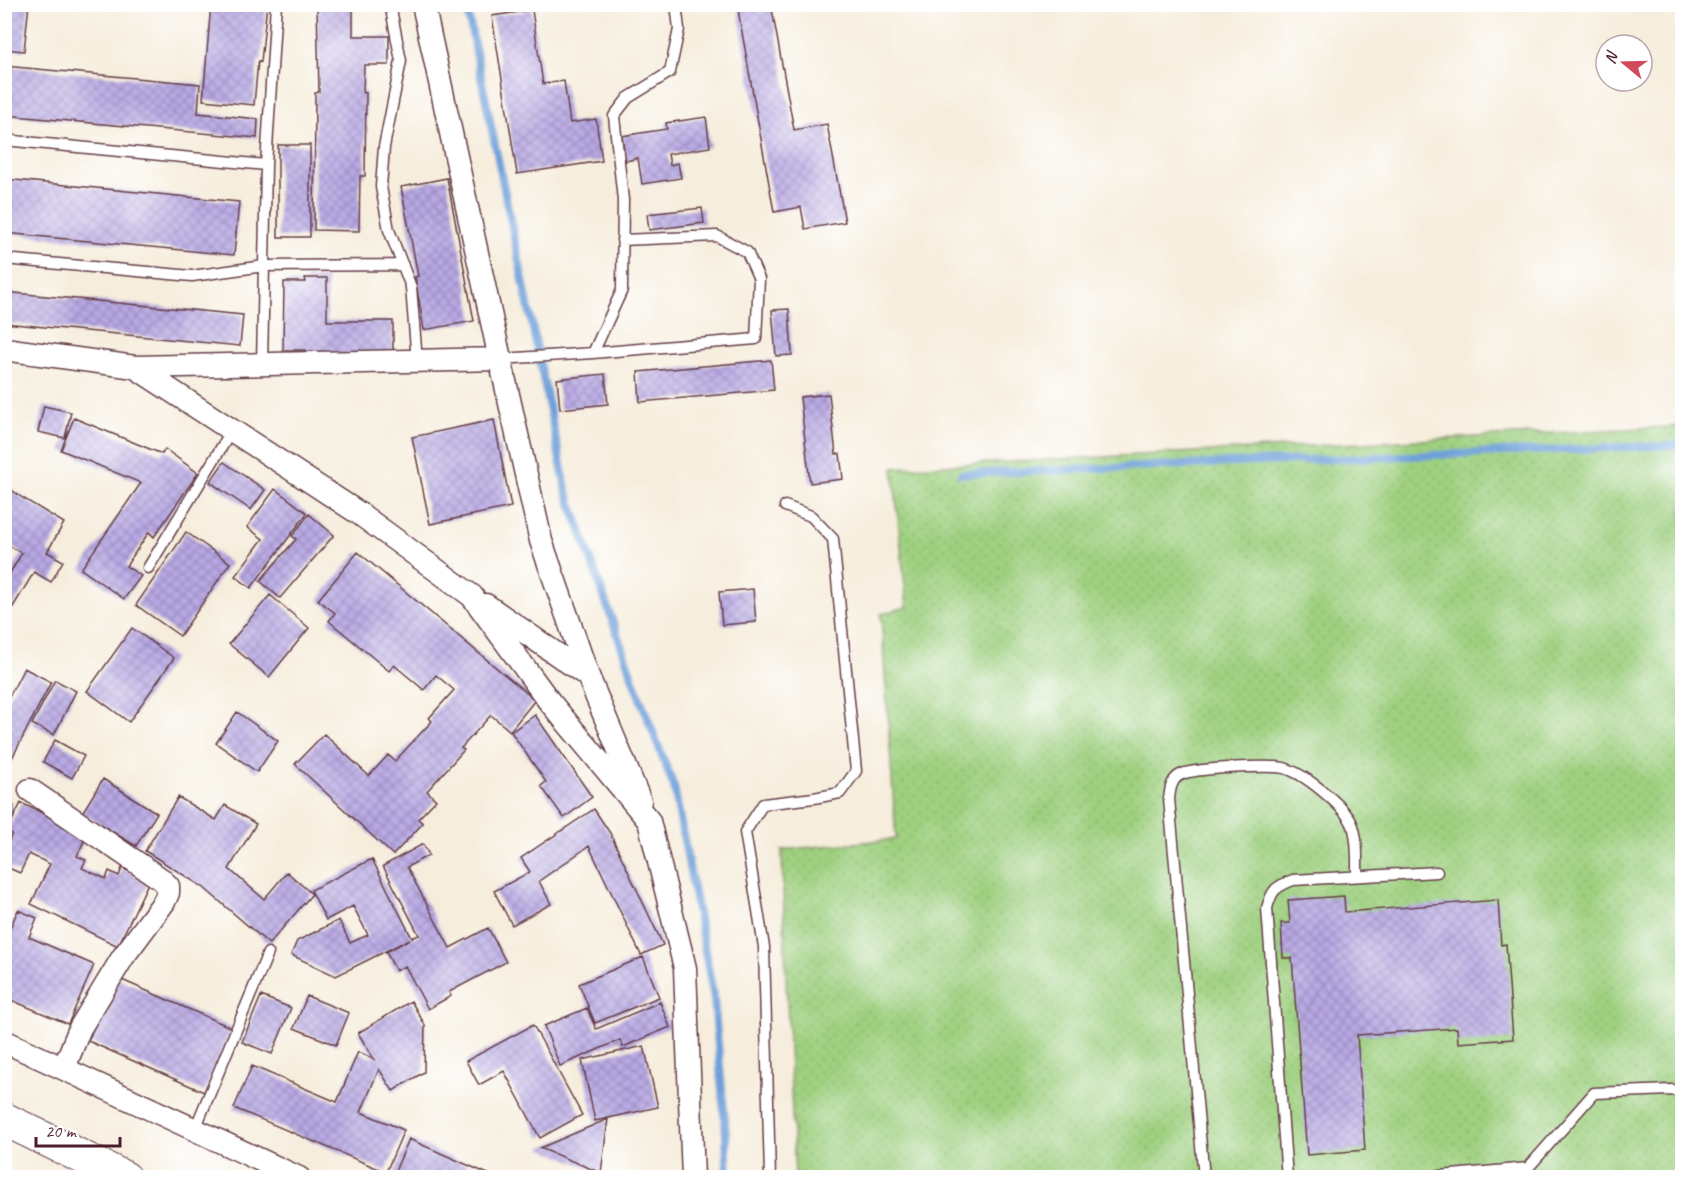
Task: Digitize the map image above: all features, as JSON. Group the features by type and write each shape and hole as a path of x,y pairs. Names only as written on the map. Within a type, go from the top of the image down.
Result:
{"highway":[{"path":"4,1119 125,1178"}],"street":[{"path":"423,4 541,541 588,676 649,821 685,968 693,1178"},
{"path":"4,349 135,367 500,360"},
{"path":"135,367 360,514 472,596 588,676"},
{"path":"472,596 549,701 649,821"},
{"path":"30,790 168,886 164,902 123,957 80,1028 64,1068"},
{"path":"4,1041 299,1178"}],"lane":[{"path":"262,365 266,165 276,4"},
{"path":"390,4 401,61 384,147 381,187 389,230 411,287 417,362"},
{"path":"593,353 622,290 623,200 614,116 628,98 670,72 680,29 676,4"},
{"path":"4,140 266,165"},
{"path":"500,360 756,339 759,279 747,252 717,236 622,240"},
{"path":"4,259 192,276 264,266 403,266"},
{"path":"148,568 232,430"},
{"path":"770,1178 764,947 745,832 763,804 840,793 856,771 833,539 811,516 785,506"},
{"path":"1204,1178 1169,799 1171,785 1179,775 1193,771 1268,766 1284,768 1296,773 1310,781 1347,815 1353,827 1358,876"},
{"path":"1287,1178 1268,908 1271,894 1279,885 1293,880 1437,872"},
{"path":"195,1129 268,953"},
{"path":"1419,1178 1528,1167 1594,1093 1683,1091"}],"green space":[{"path":"1682,426 1682,1177 795,1177 782,850 896,839 881,614 907,607 893,468"}],"building":[{"path":"4,4 29,4 24,51 4,49"},
{"path":"211,4 267,4 254,105 203,100"},
{"path":"317,4 353,4 353,36 389,36 389,65 364,65 365,176 360,176 359,231 314,230 315,93 319,92"},
{"path":"737,4 771,4 794,130 827,124 845,222 805,229 801,207 774,212"},
{"path":"532,10 543,84 564,81 570,123 596,119 602,161 517,174 492,16"},
{"path":"4,66 200,84 198,113 258,119 257,138 4,115"},
{"path":"706,117 710,147 668,154 670,165 678,163 681,178 642,184 638,158 626,161 622,136 667,129 666,123"},
{"path":"278,145 310,145 310,237 278,237"},
{"path":"447,178 474,321 424,330 415,277 418,276 401,187"},
{"path":"4,179 239,202 234,255 4,233"},
{"path":"702,208 704,223 649,230 647,214"},
{"path":"305,278 327,278 327,321 393,321 393,356 305,356 305,350 283,350 284,282 306,282"},
{"path":"4,292 243,315 240,346 4,323"},
{"path":"789,309 792,355 776,356 772,310"},
{"path":"771,360 774,390 640,402 638,372"},
{"path":"605,374 608,404 560,409 557,379"},
{"path":"829,394 836,454 840,454 843,479 810,483 800,397"},
{"path":"44,406 71,412 65,438 38,432"},
{"path":"74,418 162,454 165,449 198,473 154,537 149,532 126,566 141,576 124,599 81,569 141,483 61,450"},
{"path":"494,420 511,507 430,524 412,437"},
{"path":"224,462 265,490 251,510 210,482"},
{"path":"4,484 64,523 47,552 63,561 51,582 34,572 7,617 4,616 4,583 22,553 4,543"},
{"path":"275,489 307,513 251,588 235,576 263,539 247,527"},
{"path":"309,514 334,535 280,598 260,581 296,539 292,536"},
{"path":"186,532 230,563 180,636 136,605"},
{"path":"358,552 535,700 510,731 491,715 461,748 464,750 427,791 436,800 418,819 423,823 393,855 295,764 324,734 369,776 388,755 395,761 432,721 429,718 454,690 436,675 424,690 394,665 389,671 329,621 335,613 318,600"},
{"path":"753,589 756,622 722,625 719,592"},
{"path":"270,595 309,628 269,677 229,644"},
{"path":"132,628 174,658 129,722 87,691"},
{"path":"24,668 51,682 8,766 4,764 4,707"},
{"path":"55,680 76,691 54,735 32,724"},
{"path":"237,712 278,741 257,772 216,743"},
{"path":"535,715 592,797 564,818 541,786 546,782 511,732"},
{"path":"55,740 84,756 72,778 43,762"},
{"path":"103,779 157,813 136,846 82,813"},
{"path":"178,797 216,820 225,805 256,824 229,869 264,899 287,872 312,894 269,944 203,887 145,851"},
{"path":"4,803 14,806 5,831 4,831"},
{"path":"21,803 68,825 86,837 77,856 86,860 82,868 106,879 109,871 119,876 122,868 149,881 118,946 31,904 50,864 29,854 20,873 4,866 4,850 12,834 7,831"},
{"path":"594,809 610,833 663,945 641,955 589,846 539,881 551,904 512,925 494,891 530,872 521,858"},
{"path":"423,844 429,855 407,867 450,948 488,928 506,962 449,992 451,996 428,1009 405,966 396,971 386,952 410,939 336,976 291,955 297,941 339,920 350,943 368,935 353,906 326,920 311,890 372,859 412,938 419,935 383,866"},
{"path":"1344,896 1345,912 1498,900 1501,945 1506,944 1513,1039 1458,1043 1457,1028 1357,1035 1365,1150 1307,1155 1292,958 1283,958 1281,923 1290,923 1288,900"},
{"path":"18,910 37,918 29,937 94,965 68,1024 4,997 4,942"},
{"path":"643,957 659,997 595,1023 579,984"},
{"path":"115,977 232,1028 204,1092 88,1041"},
{"path":"261,996 291,1008 272,1054 242,1042"},
{"path":"307,996 349,1013 336,1045 294,1028"},
{"path":"411,1001 425,1025 424,1072 393,1091 379,1069 361,1112 404,1130 386,1172 234,1108 252,1066 337,1102 358,1052 374,1059 358,1033"},
{"path":"660,1002 670,1027 623,1047 620,1040 560,1066 544,1026 587,1008 596,1029"},
{"path":"533,1025 582,1115 540,1138 504,1071 479,1085 466,1061"},
{"path":"644,1046 658,1107 595,1121 582,1060"},
{"path":"608,1119 601,1173 540,1148"},
{"path":"409,1139 497,1178 392,1178"}],"waterway":[{"path":"466,4 566,489 635,685 674,787 714,999 728,1178"},
{"path":"961,474 1682,445"}]}
